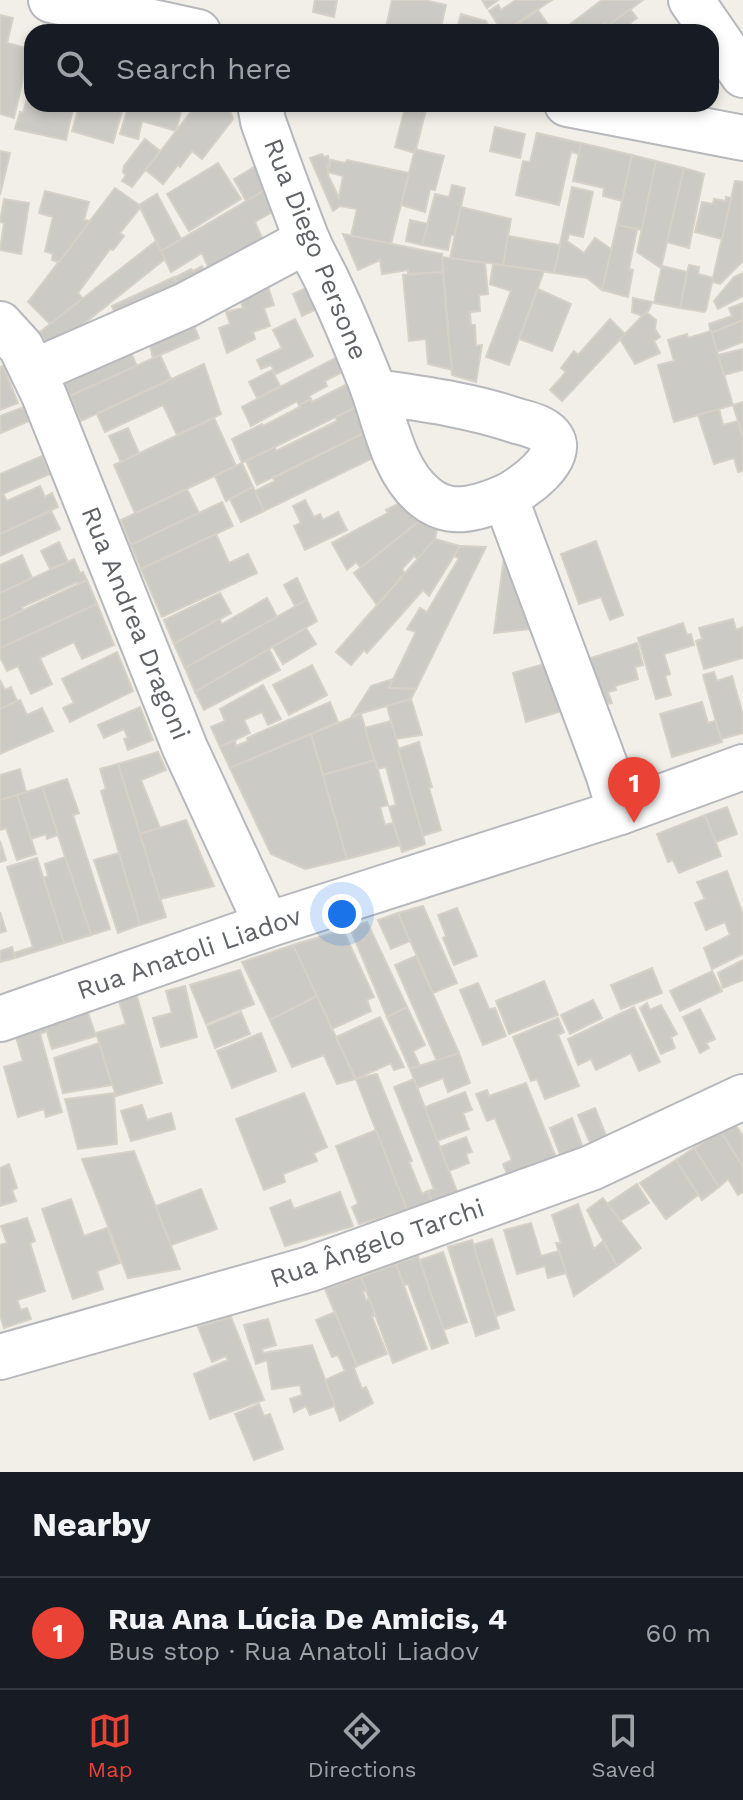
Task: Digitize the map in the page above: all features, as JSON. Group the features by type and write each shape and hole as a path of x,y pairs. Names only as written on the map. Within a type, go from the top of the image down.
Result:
{"street":[{"path":"51,0 161,24"},
{"path":"691,0 708,24"},
{"path":"719,40 743,75"},
{"name":"Rua Diego Persone","path":"262,112 308,242 375,392 391,446 412,486 441,506 454,510 468,509 505,497 531,480 552,456 554,445 550,437 538,428 457,404 375,392"},
{"path":"608,112 743,138"},
{"path":"33,372 186,305 308,242"},
{"name":"Rua Andrea Dragoni","path":"0,324 21,347 33,372 185,748 267,925"},
{"path":"505,497 620,812"},
{"name":"Rua Anatoli Liadov","path":"0,1019 267,925 620,812 743,767"},
{"name":"Rua Ângelo Tarchi","path":"0,1357 310,1269 591,1168 743,1097"}],"building":[{"path":"315,0 337,0 334,17 313,12"},
{"path":"392,0 424,0 446,5 442,24 387,24"},
{"path":"482,0 498,0 487,8"},
{"path":"516,0 552,0 515,24 498,24 489,11 498,5 501,10"},
{"path":"602,0 643,0 611,24 570,24"},
{"path":"630,9 637,18 631,24 610,24"},
{"path":"538,10 548,24 518,24"},
{"path":"461,14 488,24 458,24"},
{"path":"0,15 13,18 7,43 24,47 24,75 14,118 0,114"},
{"path":"24,109 24,112 72,112 66,140 15,129 20,112 23,113"},
{"path":"78,112 122,112 113,143 72,131"},
{"path":"127,112 181,112 176,131 142,121 138,139 120,134"},
{"path":"191,112 230,112 233,119 202,159 192,151 163,184 146,170"},
{"path":"404,112 425,112 415,153 395,147"},
{"path":"495,127 525,134 520,158 490,151"},
{"path":"537,133 581,143 579,154 571,152 559,205 516,195 523,161 530,162"},
{"path":"145,139 160,151 132,187 122,181 126,175 124,166"},
{"path":"581,143 632,155 622,201 603,196 604,188 573,181"},
{"path":"415,149 444,156 435,190 430,189 425,212 401,205"},
{"path":"0,151 10,153 0,195"},
{"path":"322,154 328,156 330,164 331,160 345,163 347,160 409,173 391,244 351,236 357,209 340,206 333,211 310,158","holes":["328,172 343,176 339,198"]},
{"path":"632,155 656,161 642,230 617,225"},
{"path":"656,161 684,168 661,268 637,252"},
{"path":"218,163 241,199 189,231 167,194"},
{"path":"256,166 267,189 246,201 234,179"},
{"path":"684,168 704,174 689,248 667,242"},
{"path":"735,181 743,182 743,261 720,284 712,282"},
{"path":"452,185 465,188 455,235 451,235 448,250 422,245 435,194 449,197"},
{"path":"572,187 593,192 583,237 569,234 567,241 584,253 595,238 612,250 602,290 587,278 554,273"},
{"path":"115,188 140,208 120,233 124,236 113,250 110,249 78,293 83,299 50,324 28,302"},
{"path":"267,189 277,209 255,222 265,245 211,274 202,253 171,272 161,251"},
{"path":"45,191 89,202 84,220 90,221 59,262 52,260 53,254 45,251 53,217 39,213"},
{"path":"157,194 181,239 161,251 139,205"},
{"path":"726,197 731,198 722,239 695,232 702,202 713,204 714,199 726,201"},
{"path":"4,199 29,203 21,254 0,250"},
{"path":"461,207 511,219 503,265 450,258"},
{"path":"410,220 428,224 422,245 406,241"},
{"path":"617,225 637,229 629,269 633,270 628,297 602,290"},
{"path":"343,234 442,254 443,272 408,274 408,270 382,274 380,260 358,270"},
{"path":"508,236 560,245 554,273 503,265"},
{"path":"156,241 165,259 51,350 40,332"},
{"path":"442,257 485,263 488,294 479,295 480,311 470,312 471,325 475,325 476,346 482,345 476,382 452,375"},
{"path":"493,264 544,271 509,365 486,357 511,291 490,284"},
{"path":"689,265 699,267 698,274 713,278 704,312 680,308"},
{"path":"202,266 211,282 183,296 174,278"},
{"path":"662,266 687,272 680,308 654,303"},
{"path":"443,272 452,370 428,364 426,339 409,341 403,275"},
{"path":"743,273 743,296 718,309 714,301 734,277"},
{"path":"264,274 274,305 264,308 270,326 253,332 255,339 227,353 219,328 230,324 226,312 243,308 236,288"},
{"path":"174,277 183,296 120,324 112,306"},
{"path":"308,287 317,309 302,316 293,294"},
{"path":"538,289 571,304 552,351 519,339"},
{"path":"633,298 652,302 643,316 632,312"},
{"path":"743,303 743,320 711,333 709,324 732,316 729,308"},
{"path":"646,312 656,320 655,329 660,337 654,341 660,353 635,364 620,339"},
{"path":"189,313 199,338 153,358 148,337"},
{"path":"295,319 313,356 276,374 271,365 261,369 257,360 282,348 273,330"},
{"path":"610,319 625,334 562,401 550,390 566,372 561,368 574,351 578,355"},
{"path":"743,320 743,342 717,352 711,333"},
{"path":"711,331 733,405 674,422 658,365 674,361 668,340"},
{"path":"126,342 137,366 70,396 60,372"},
{"path":"743,349 743,370 724,375 718,355"},
{"path":"160,355 171,379 81,421 70,396"},
{"path":"339,356 346,370 325,381 327,386 309,396 311,399 299,405 297,401 251,426 242,407"},
{"path":"204,364 221,414 177,435 163,405 105,432 97,414"},
{"path":"3,366 18,403 0,410 0,367"},
{"path":"272,370 280,386 257,398 249,382"},
{"path":"351,382 362,404 242,463 232,439"},
{"path":"743,402 743,437 733,405"},
{"path":"362,404 374,428 257,485 246,461 275,447 276,451 337,421 336,417"},
{"path":"24,407 29,421 1,433 0,416"},
{"path":"719,409 723,425 738,421 743,438 743,471 738,472 734,458 714,464 698,415"},
{"path":"214,418 236,466 135,513 114,465"},
{"path":"128,428 139,453 121,462 109,436"},
{"path":"374,428 385,452 264,511 255,491 275,481 273,478"},
{"path":"42,456 50,474 0,495 0,474"},
{"path":"242,463 253,487 226,501 215,476"},
{"path":"40,486 45,497 52,493 58,507 0,534 0,495 3,494 7,501"},
{"path":"253,487 264,511 241,522 230,499"},
{"path":"187,489 199,513 131,545 121,520"},
{"path":"414,496 427,515 361,568 356,562 347,570 332,543"},
{"path":"305,500 314,517 320,514 323,520 338,512 347,530 305,550 294,526 301,523 293,506"},
{"path":"222,502 233,526 141,569 131,545"},
{"path":"51,511 60,529 0,556 0,534"},
{"path":"427,515 437,530 435,539 418,559 414,556 402,569 405,574 377,605 354,573"},
{"path":"216,534 229,563 248,554 257,573 162,617 141,569"},
{"path":"435,539 460,546 429,596 423,590 367,653 364,650 351,665 336,652"},
{"path":"596,541 623,615 610,620 601,597 579,604 561,554"},
{"path":"59,542 68,562 50,569 41,551"},
{"path":"460,546 486,547 416,689 389,688 416,632 407,629 420,608 427,612 459,558 454,556"},
{"path":"505,550 531,629 494,633"},
{"path":"22,555 32,578 0,593 0,565"},
{"path":"74,559 87,580 22,607 23,610 0,621 0,593"},
{"path":"297,578 307,600 295,606 284,585"},
{"path":"87,580 97,604 0,648 0,621"},
{"path":"220,593 231,613 174,644 164,620"},
{"path":"267,598 277,617 185,668 174,644 219,619 222,624"},
{"path":"307,600 317,621 195,692 185,668"},
{"path":"97,604 114,645 82,659 74,642 40,658 52,684 31,694 18,666 7,671 0,657 0,648"},
{"path":"733,619 736,630 743,627 743,658 704,669 696,641 702,639 699,628"},
{"path":"683,623 694,645 664,654 670,674 665,676 671,695 656,699 638,638"},
{"path":"306,628 316,644 283,664 273,647"},
{"path":"637,643 643,665 635,667 638,679 615,686 616,690 608,692 612,703 602,705 588,659"},
{"path":"269,649 280,670 204,710 195,692"},
{"path":"117,652 133,691 70,722 63,708 74,703 62,679"},
{"path":"551,662 575,707 526,722 513,673"},
{"path":"312,665 327,695 289,715 273,685"},
{"path":"714,672 717,681 732,676 743,715 743,733 721,739 703,675"},
{"path":"393,679 389,688 416,689 411,699 352,716 371,686"},
{"path":"0,680 5,690 11,687 17,701 0,709"},
{"path":"263,685 281,719 268,725 262,712 244,720 250,733 220,747 211,727 225,721 220,709"},
{"path":"411,699 422,735 396,739 387,706"},
{"path":"20,700 27,715 42,708 53,731 0,754 0,709"},
{"path":"330,702 338,722 230,768 220,747 235,740 236,746 248,741 247,738"},
{"path":"702,702 708,723 715,721 722,742 672,757 660,714"},
{"path":"140,707 153,740 128,750 124,729 104,738 98,725"},
{"path":"361,714 375,760 323,775 311,734"},
{"path":"391,721 425,844 402,852 389,807 396,805 386,767 377,769 365,728"},
{"path":"311,734 347,859 305,869 271,854 230,768"},
{"path":"419,742 441,830 423,836 398,749"},
{"path":"158,752 166,770 141,780 160,828 140,834 118,764"},
{"path":"375,760 388,805 380,807 385,825 393,823 400,845 347,859 323,775"},
{"path":"118,764 166,917 140,925 101,791 106,789 100,769"},
{"path":"20,769 26,792 0,800 0,775"},
{"path":"67,779 79,813 73,815 110,929 91,935 42,787"},
{"path":"42,787 58,835 47,839 46,834 31,839 17,795"},
{"path":"17,795 36,854 17,860 6,828 0,830 0,800"},
{"path":"727,807 737,834 716,842 705,815"},
{"path":"705,815 721,856 679,873 673,860 668,862 657,834"},
{"path":"186,820 214,886 160,899 140,834"},
{"path":"0,841 6,860 0,862"},
{"path":"119,853 140,925 118,933 94,860"},
{"path":"65,857 91,935 64,943 43,878 48,876 45,864"},
{"path":"37,858 64,943 15,958 14,953 33,947 7,867"},
{"path":"727,871 743,914 743,954 712,969 704,948 730,935 725,922 706,930 695,903 705,899 697,882"},
{"path":"423,906 457,983 433,993 398,913"},
{"path":"457,908 477,956 454,965 438,915"},
{"path":"0,912 6,931 0,933"},
{"path":"398,913 410,941 391,949 378,920"},
{"path":"367,922 407,1007 387,1017 350,928"},
{"path":"343,930 374,997 367,1000 371,1011 332,1029 293,945"},
{"path":"293,945 317,996 270,1020 242,962"},
{"path":"12,947 15,958 0,962 0,951"},
{"path":"416,956 459,1053 437,1061 395,965"},
{"path":"743,960 743,980 723,988 718,973"},
{"path":"652,968 662,993 621,1009 611,985"},
{"path":"240,970 254,1004 206,1024 190,985"},
{"path":"712,971 722,991 680,1011 670,991"},
{"path":"544,981 558,1015 509,1034 496,1001"},
{"path":"478,983 489,1009 495,1008 506,1036 483,1045 460,990"},
{"path":"185,986 197,1037 161,1047 153,1018 172,1013 166,991"},
{"path":"136,993 162,1083 116,1096 96,1033 126,1024 118,998"},
{"path":"317,996 355,1079 337,1084 324,1055 292,1067 270,1020"},
{"path":"593,1000 602,1018 570,1034 561,1015"},
{"path":"647,1003 650,1010 661,1005 677,1034 671,1037 675,1048 661,1054 640,1008"},
{"path":"86,1007 96,1036 52,1049 43,1019"},
{"path":"407,1007 425,1045 413,1051 420,1066 410,1069 387,1017"},
{"path":"634,1007 660,1062 639,1071 631,1053 596,1070 591,1059 578,1065 568,1039"},
{"path":"700,1009 715,1039 706,1043 709,1048 700,1053 683,1017"},
{"path":"241,1012 250,1034 215,1048 207,1026"},
{"path":"380,1017 404,1067 394,1070 391,1063 356,1079 336,1037"},
{"path":"558,1018 564,1032 558,1035 579,1086 545,1099 537,1079 531,1081 513,1037"},
{"path":"43,1019 47,1031 40,1034 62,1112 46,1117 44,1109 18,1117 4,1067 23,1061 14,1030"},
{"path":"261,1033 276,1071 232,1088 217,1051"},
{"path":"99,1043 112,1085 63,1093 54,1058"},
{"path":"459,1053 470,1083 448,1092 443,1078 417,1088 410,1069"},
{"path":"377,1074 422,1194 428,1191 432,1202 407,1210 356,1079"},
{"path":"414,1079 458,1194 432,1202 428,1191 434,1189 394,1087"},
{"path":"526,1083 557,1160 509,1179 503,1164 512,1160 495,1118 487,1121 476,1094 487,1090 489,1096"},
{"path":"465,1092 472,1110 463,1113 469,1129 437,1141 425,1107"},
{"path":"114,1093 117,1144 78,1149 65,1099"},
{"path":"304,1093 327,1147 314,1153 317,1161 283,1174 285,1182 264,1190 236,1119"},
{"path":"142,1105 147,1120 171,1113 175,1129 131,1141 121,1111"},
{"path":"595,1108 607,1138 591,1145 578,1115"},
{"path":"572,1118 583,1148 561,1157 550,1128"},
{"path":"735,1124 743,1136 743,1167 721,1132"},
{"path":"376,1130 407,1210 359,1224 352,1207 358,1204 336,1146"},
{"path":"721,1132 743,1167 743,1192 738,1195 728,1179 719,1187 694,1148"},
{"path":"466,1137 472,1152 466,1154 469,1163 449,1171 440,1147"},
{"path":"694,1148 719,1187 702,1200 676,1160"},
{"path":"134,1151 180,1269 128,1278 82,1159"},
{"path":"676,1160 698,1195 666,1219 640,1183"},
{"path":"9,1164 17,1188 12,1190 16,1201 0,1206 0,1168"},
{"path":"637,1184 649,1203 620,1221 607,1204"},
{"path":"201,1189 217,1229 171,1245 156,1206"},
{"path":"340,1192 353,1226 285,1246 270,1208 290,1200 294,1209"},
{"path":"603,1198 641,1248 617,1266 587,1210"},
{"path":"71,1199 84,1236 107,1228 120,1263 97,1271 103,1289 73,1299 42,1209"},
{"path":"578,1204 594,1249 603,1241 617,1266 574,1296 556,1243 561,1243 552,1215"},
{"path":"27,1218 35,1241 30,1243 45,1291 17,1300 21,1310 27,1308 31,1319 4,1328 0,1315 0,1245 7,1243 1,1226"},
{"path":"531,1223 541,1256 559,1251 566,1273 548,1278 545,1266 517,1274 504,1230"},
{"path":"492,1239 514,1310 496,1316 473,1245"},
{"path":"472,1240 499,1328 476,1336 448,1247"},
{"path":"443,1252 467,1322 443,1330 420,1260"},
{"path":"418,1256 448,1343 432,1349 408,1284 404,1285 396,1264"},
{"path":"396,1264 427,1349 393,1363 361,1277"},
{"path":"361,1277 366,1290 363,1292 366,1300 369,1299 375,1315 372,1317 387,1354 357,1366 325,1289"},
{"path":"335,1312 357,1366 354,1368 362,1389 366,1387 373,1403 340,1421 325,1380 345,1371 338,1355 332,1357 316,1320"},
{"path":"231,1317 264,1400 210,1419 194,1374 228,1360 226,1356 212,1362 198,1327"},
{"path":"268,1319 276,1345 262,1349 263,1353 312,1345 335,1406 310,1415 306,1406 294,1412 290,1399 302,1395 300,1385 272,1389 267,1360 256,1364 244,1325"},
{"path":"259,1404 264,1416 270,1414 283,1449 254,1460 235,1414"}],"place":[{"name":"Rua Ana Lúcia De Amicis, 4","path":"634,823"}]}
